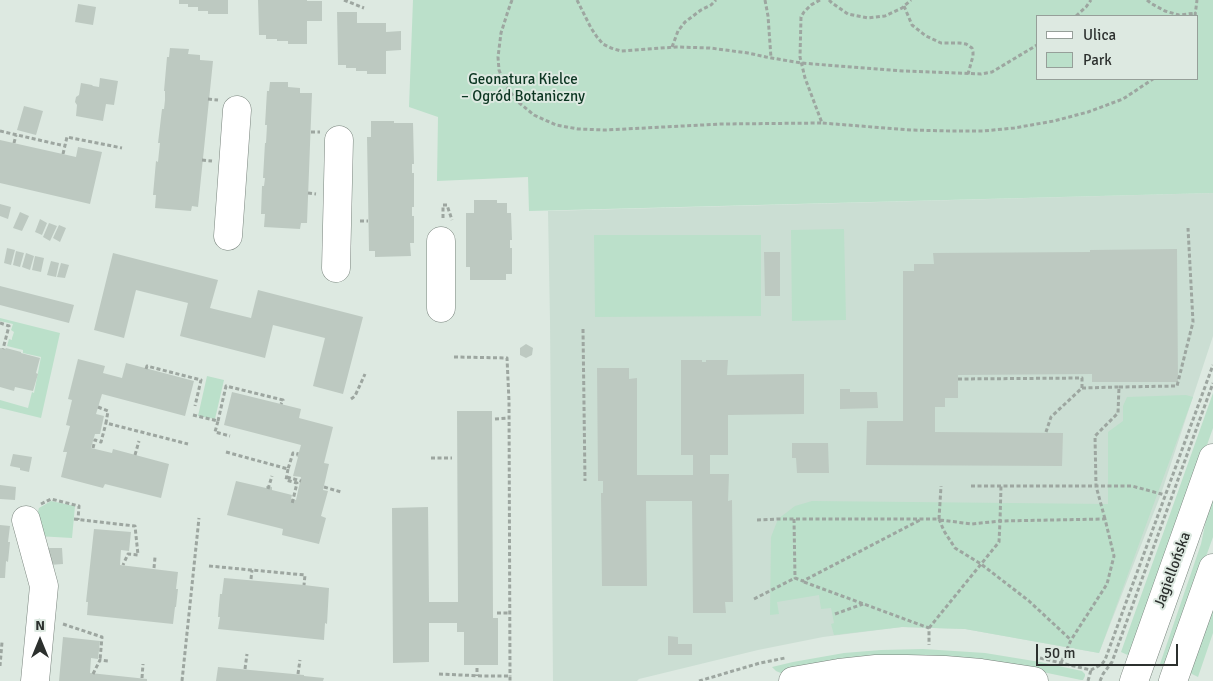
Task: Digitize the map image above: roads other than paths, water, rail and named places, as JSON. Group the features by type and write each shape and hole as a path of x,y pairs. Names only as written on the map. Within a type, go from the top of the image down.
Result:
{"street":[{"path":"228,236 237,110"},
{"path":"336,268 339,140"},
{"path":"441,241 441,308"},
{"name":"Jagiellońska","path":"1134,681 1213,458"},
{"path":"30,511 44,586 34,681"},
{"path":"1173,681 1213,568"},
{"path":"792,681 876,669 945,670 982,673 1034,681"}],"park label":[{"name":"Geonatura Kielce – Ogród Botaniczny","path":"523,88"}]}
